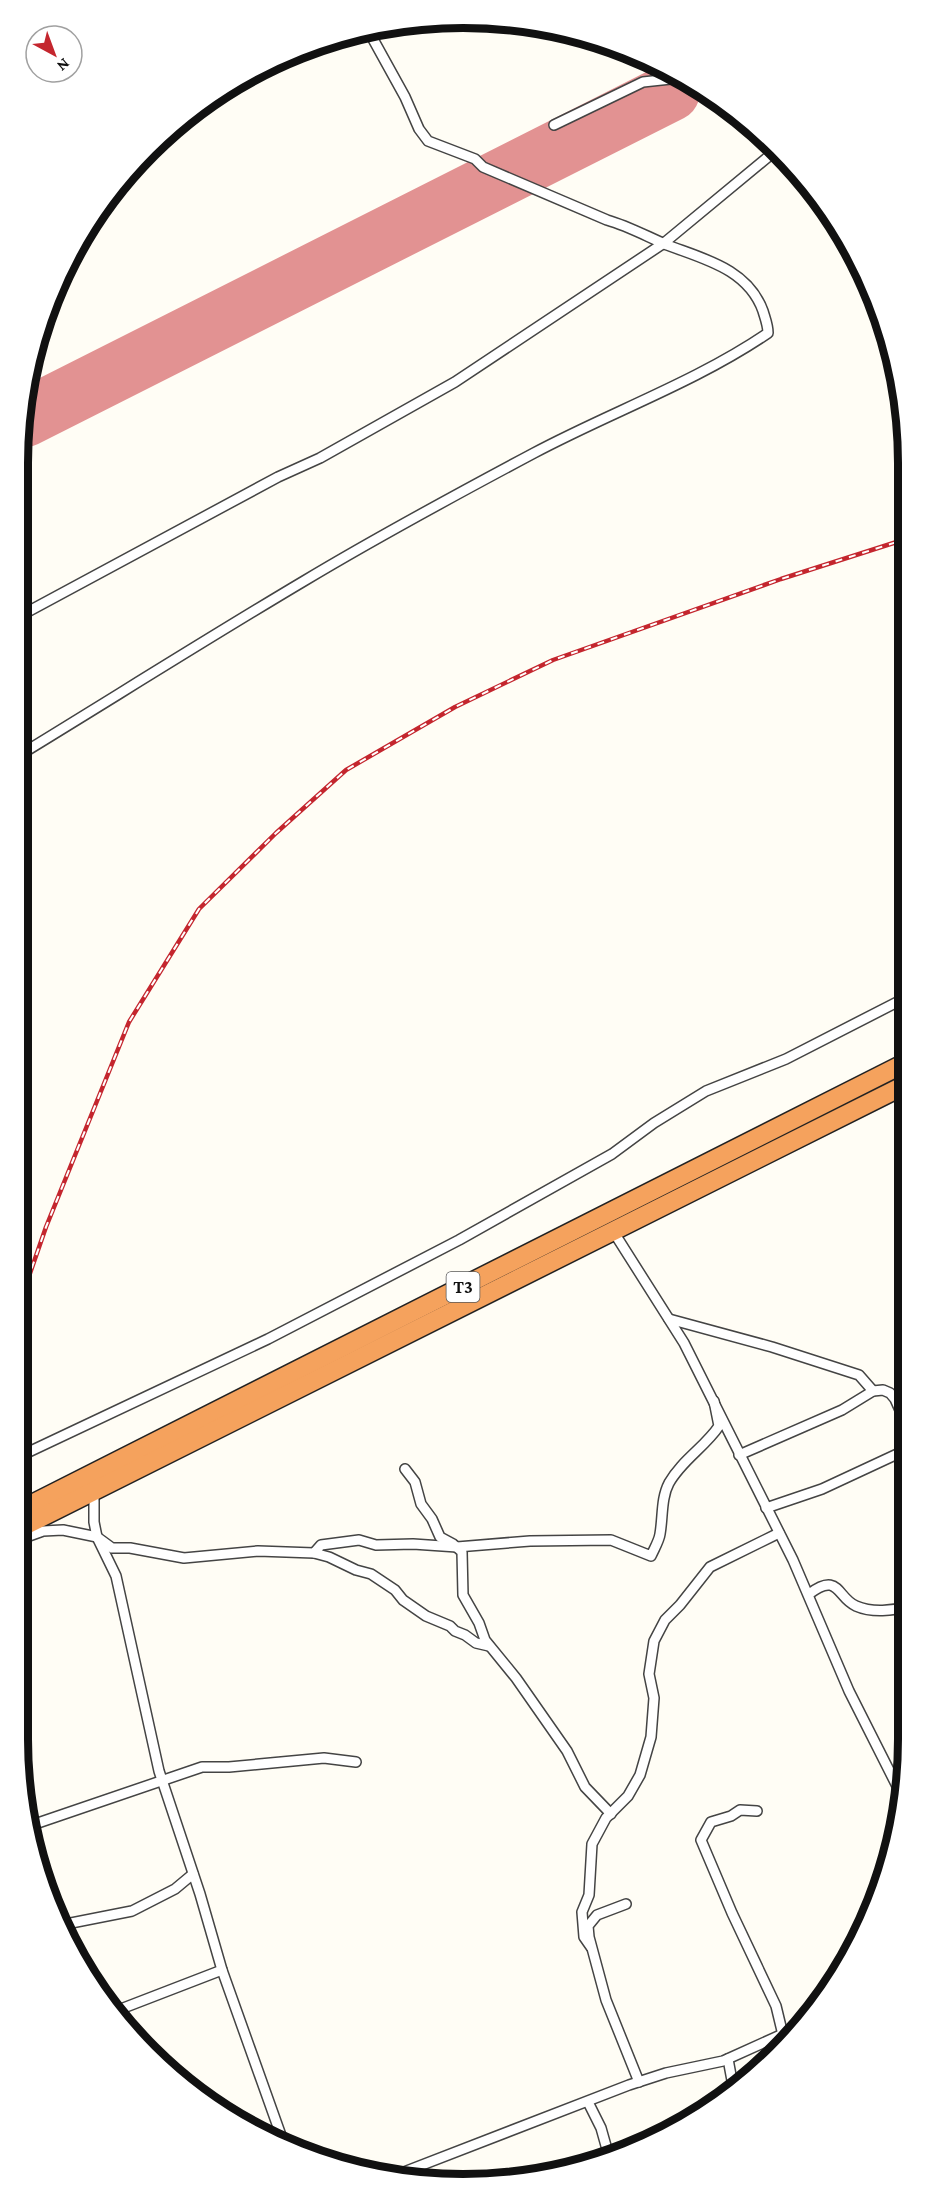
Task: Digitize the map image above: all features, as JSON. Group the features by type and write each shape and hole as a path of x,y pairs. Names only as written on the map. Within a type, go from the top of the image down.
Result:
{"highway":[{"name":"T3","path":"28,1505 898,1067"},
{"name":"T3","path":"28,1524 898,1088"}],"street":[{"path":"28,750 305,580 535,452 629,405 688,379 742,351 768,333 761,305 750,287 716,263 664,243 627,225 607,220 483,167 475,159 428,141 419,129 405,97 373,38"},
{"path":"554,125 643,82 667,79"},
{"path":"28,612 278,477 320,458 455,382 664,243 770,155"},
{"path":"28,1452 310,1317 459,1240 601,1159 706,1091 786,1059 898,1002"},
{"path":"613,1231 684,1343 714,1401 809,1594 849,1691 896,1785"},
{"path":"669,1319 772,1347 859,1376 873,1391"},
{"path":"739,1455 842,1410 873,1391 883,1390 890,1393 898,1404"},
{"path":"314,1553 321,1545 359,1540 376,1545 457,1547 530,1541 610,1540 651,1556 660,1536 664,1496 668,1485 679,1467 712,1436 719,1426 714,1401"},
{"path":"766,1508 822,1489 898,1454"},
{"path":"405,1469 415,1482 421,1504 432,1519 440,1537 462,1552 463,1595 489,1646 516,1678 561,1742 585,1787 611,1814"},
{"path":"94,1491 94,1522 97,1537 116,1576 162,1779 222,1970 281,2134"},
{"path":"28,1536 43,1531 63,1530 97,1537 112,1548 130,1548 184,1558 258,1551 314,1553 371,1574 395,1590 403,1600 426,1616 450,1626 476,1642 489,1646"},
{"path":"591,1947 584,1937 582,1912 589,1895 592,1844 611,1814 628,1796 640,1775 651,1737 654,1698 649,1674 654,1641 665,1620 710,1567 779,1533"},
{"path":"809,1594 820,1586 834,1587 857,1607 885,1610 898,1608"},
{"path":"37,1823 202,1767 324,1758 356,1762"},
{"path":"757,1811 740,1810 731,1816 711,1822 701,1840 732,1913 776,2006 783,2035"},
{"path":"69,1923 132,1911 175,1889 193,1874"},
{"path":"626,1904 597,1916 588,1926 591,1947 606,2000 639,2082"},
{"path":"122,2009 222,1970"},
{"path":"407,2171 639,2082 666,2073 728,2059 782,2035"},
{"path":"728,2059 733,2081"},
{"path":"588,2102 601,2128 607,2150"}],"runway":[{"path":"31,415 671,92"}],"railway":[{"path":"28,1279 46,1227 129,1022 199,909 276,833 346,770 455,707 553,660 781,579 898,542"}]}
